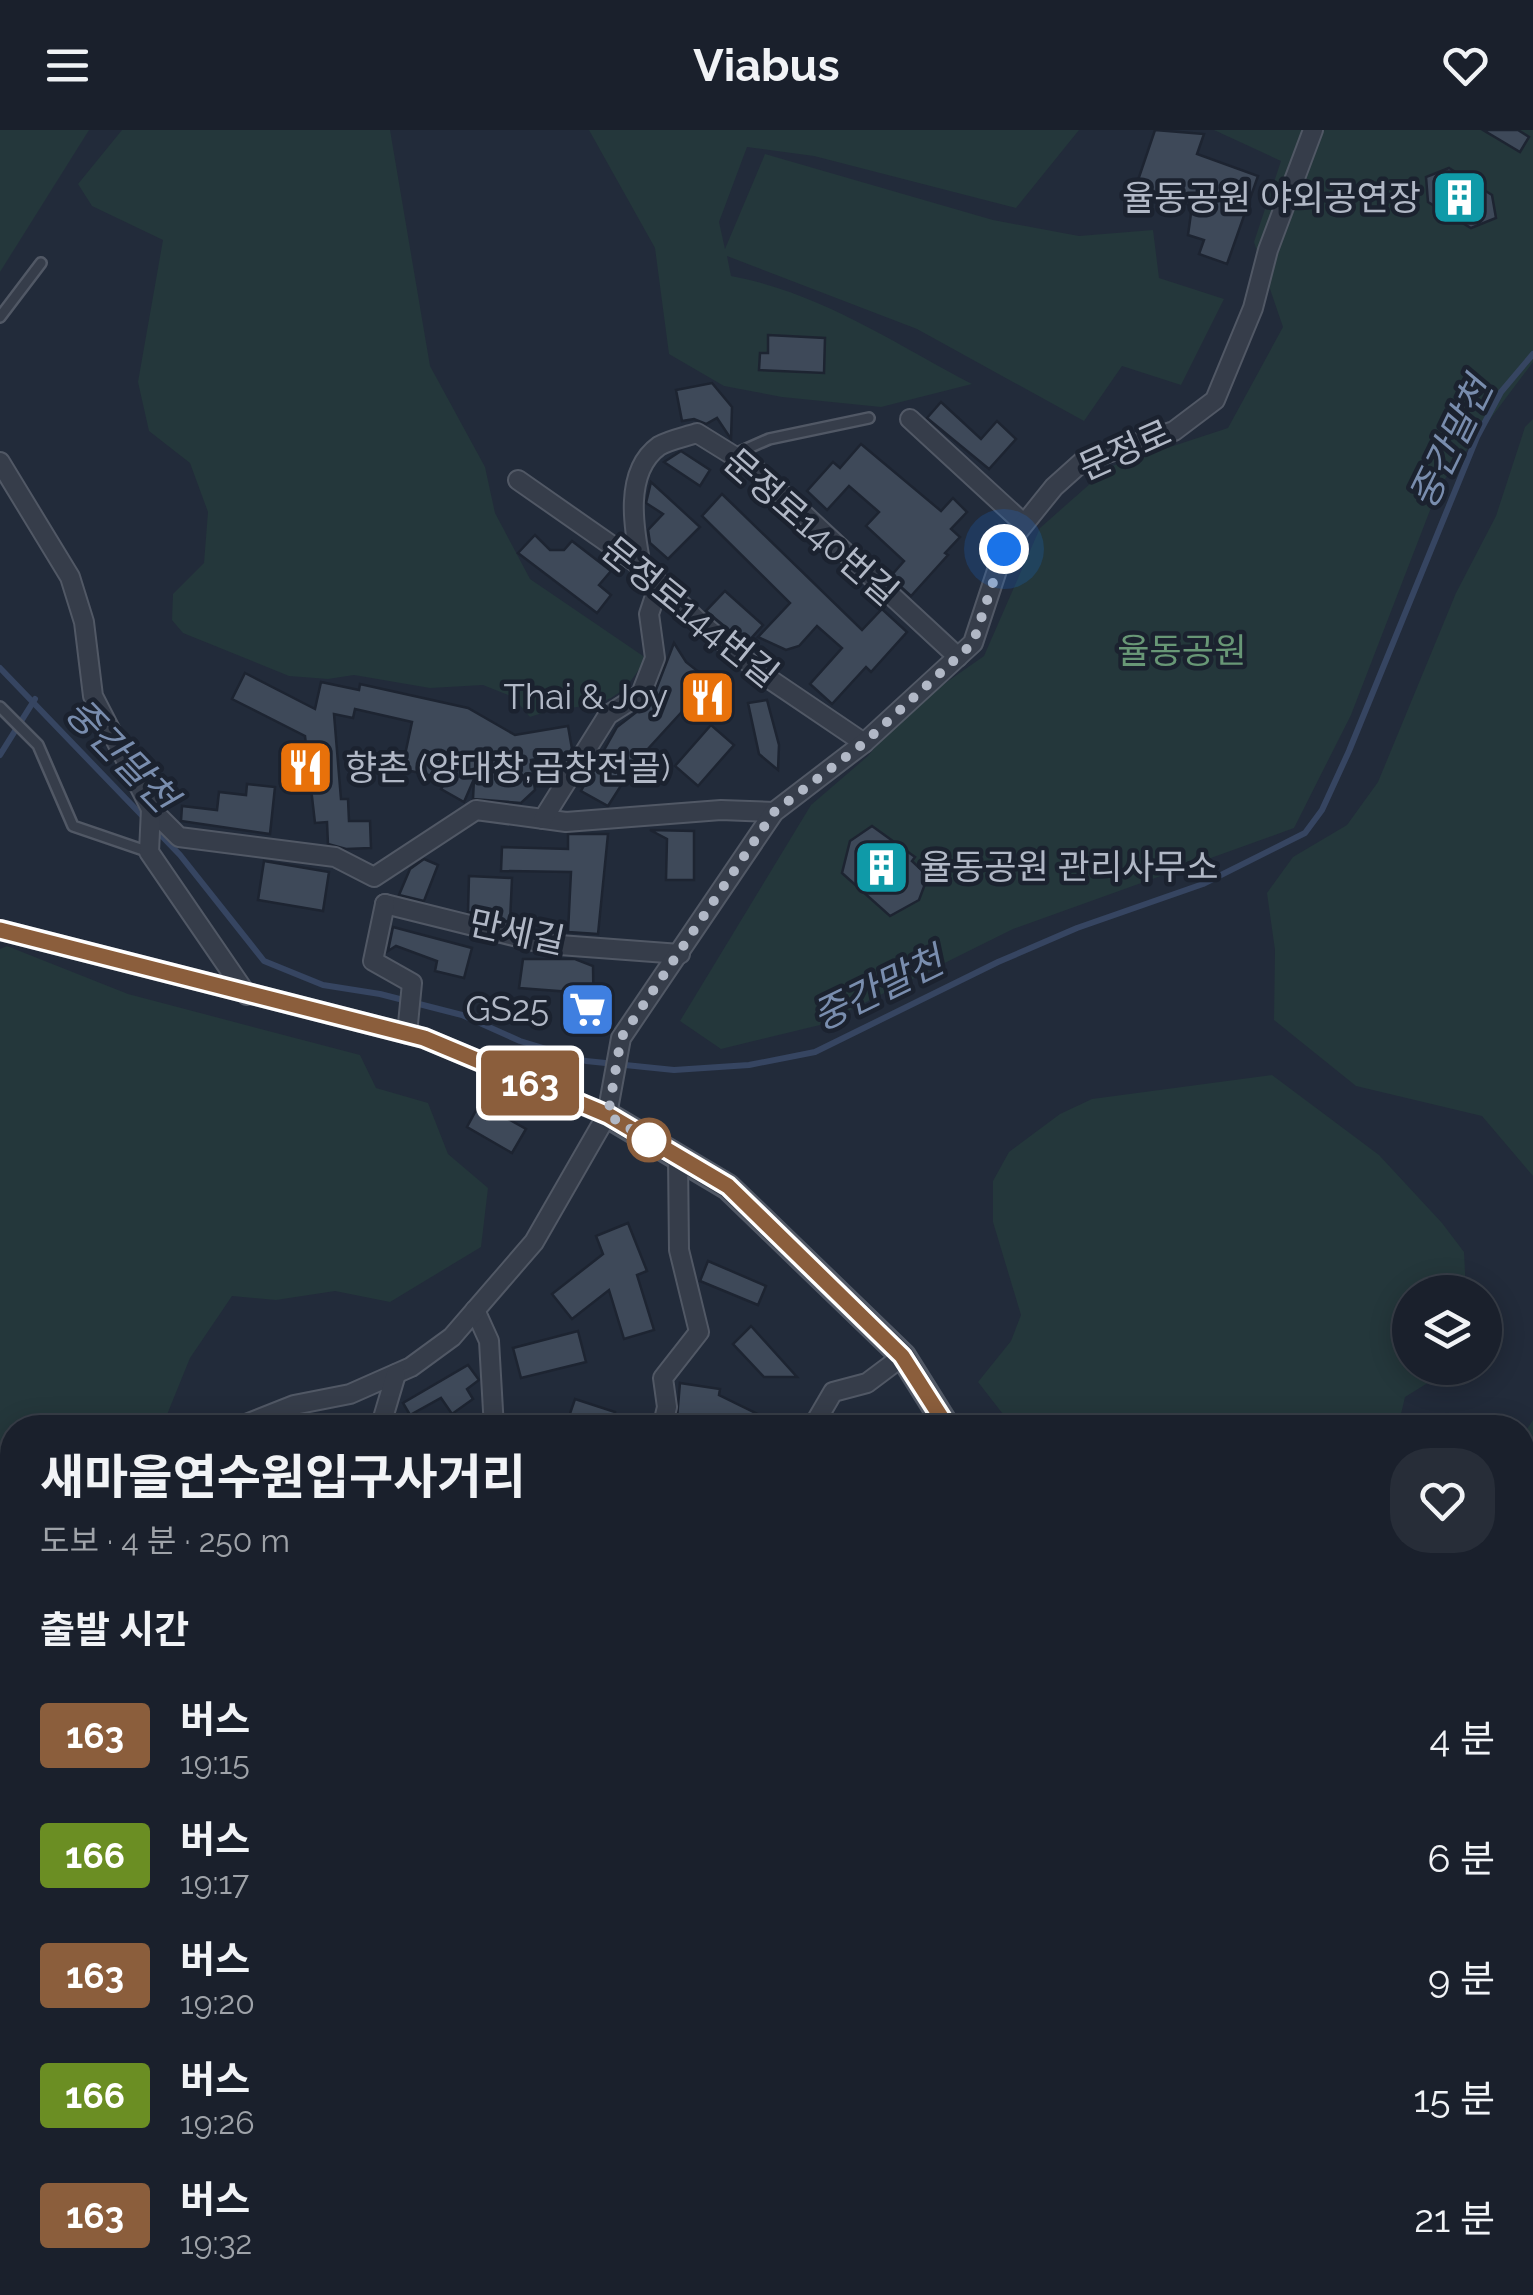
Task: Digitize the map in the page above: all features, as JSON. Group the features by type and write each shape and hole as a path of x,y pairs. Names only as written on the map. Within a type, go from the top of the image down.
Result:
{"street":[{"name":"문정로","path":"608,1115 618,1046 774,812 864,743 973,643 1004,549 1022,522 1083,461 1174,431 1215,400 1253,308 1268,250 1313,130"},
{"path":"910,420 1022,522"},
{"name":"문정로140번길","path":"640,566 631,515 640,475 658,447 696,433 756,469 958,657"},
{"path":"0,462 70,577 84,622 93,696 151,809 179,837 335,857 374,877 385,904 374,960 412,982 408,1025"},
{"name":"문정로144번길","path":"518,480 640,566 765,676 864,743"},
{"path":"542,819 608,714 641,694 655,658 649,614 659,584"},
{"path":"151,809 150,852 247,995"},
{"path":"374,877 476,810 566,822 721,810 774,812"},
{"name":"만세길","path":"385,904 546,944 680,954"},
{"path":"0,930 247,995 408,1025 608,1115 728,1186 902,1356 940,1415"},
{"path":"269,1415 294,1405 350,1394 396,1374 452,1337 534,1242 608,1115"},
{"path":"666,1415 664,1378 699,1332 679,1250 678,1158"},
{"path":"475,1310 489,1340 493,1415"},
{"path":"820,1415 833,1392 867,1383 902,1356"},
{"path":"384,1415 396,1374"}],"lane":[{"path":"0,317 40,263"},
{"path":"733,455 769,439 868,418"},
{"path":"0,707 38,745 73,826 150,852"}],"green space":[{"path":"0,130 89,130 0,272"},
{"path":"122,130 390,130 430,366 485,467 495,513 530,579 646,658 621,691 596,704 530,717 513,697 483,685 430,688 354,675 328,679 289,676 183,633 172,620 173,594 204,563 208,512 190,463 149,431 138,382 163,240 92,206 78,184"},
{"path":"589,130 1079,130 1016,208 814,156 747,147 719,222 725,249 765,154 993,220 1079,236 1153,230 1159,278 1224,299 1181,385 1122,366 1084,421 917,329 727,256 731,276 825,306 972,384 881,407 782,397 724,386 669,354 655,248"},
{"name":"율동공원","path":"1214,130 1533,130 1533,362 1439,487 1351,715 1294,828 1013,929 820,1025 721,1049 680,1021 811,805 868,756 904,712 984,656 1040,528 1109,467 1228,428 1283,327 1254,242 1281,161"},
{"path":"1533,419 1533,1176 1482,1116 1356,1086 1274,1020 1275,950 1267,893 1293,857 1347,825 1378,782 1456,593 1496,516 1525,427"},
{"path":"7,946 128,994 360,1055 376,1088 428,1103 448,1154 488,1188 481,1247 390,1302 335,1291 276,1300 232,1296 190,1358 167,1415 0,1415 0,949"},
{"path":"1272,1075 1379,1155 1464,1252 1465,1275 1392,1275 1392,1385 1424,1385 1405,1397 1401,1415 1004,1415 978,1382 1011,1341 1021,1315 993,1222 993,1181 1009,1152 1060,1114 1092,1099"}],"building":[{"path":"1155,130 1204,134 1197,154 1258,176 1227,264 1199,254 1204,240 1188,235 1192,206 1136,186"},
{"path":"1483,130 1518,130 1529,137 1520,152"},
{"name":"율동공원 야외공연장","path":"1449,168 1492,195 1496,218 1471,228 1428,202 1426,177"},
{"path":"768,335 825,338 824,373 759,370 760,353 768,353"},
{"path":"712,383 732,407 731,439 717,418 706,424 694,419 682,421 676,390"},
{"path":"941,402 981,439 997,421 1016,439 989,469 927,418"},
{"path":"861,444 941,511 953,498 967,512 951,529 960,537 945,553 948,555 911,596 890,577 904,561 866,526 879,512 849,486 827,510 807,491 833,462 840,468"},
{"path":"681,451 710,470 700,486 664,462"},
{"path":"651,482 700,527 668,559 650,543 648,530 663,514 646,503"},
{"path":"722,494 862,630 882,609 907,632 871,672 866,667 832,704 810,684 842,648 817,626 799,646 786,650 758,637 790,603 702,516"},
{"path":"535,535 550,550 564,550 572,541 611,571 599,585 611,595 597,613 518,553"},
{"path":"725,591 763,625 746,644 706,611"},
{"path":"674,643 686,662 710,681 636,762 608,806 581,791 617,727 652,700"},
{"path":"245,673 315,709 321,682 359,690 360,684 468,708 515,735 568,726 572,749 569,753 531,760 535,790 521,803 473,799 474,779 464,802 441,789 447,779 402,769 412,722 355,709 353,718 334,714 341,799 348,799 349,821 370,821 371,848 346,849 328,844 327,822 315,823 305,736 232,699"},
{"path":"767,700 779,745 778,770 759,754 748,703"},
{"path":"711,725 734,745 698,786 675,766"},
{"path":"247,784 275,787 270,834 181,821 182,806 217,810 219,792 246,795"},
{"name":"율동공원 관리사무소","path":"872,826 915,857 912,861 928,876 919,900 890,916 842,873 850,841"},
{"path":"650,830 694,831 694,880 666,880 667,839"},
{"path":"568,834 608,834 598,934 568,932 571,872 501,871 502,847 568,849"},
{"path":"424,859 438,865 424,901 399,895 410,869"},
{"path":"264,861 329,872 323,911 258,900"},
{"path":"469,876 512,878 510,922 468,912"},
{"path":"393,927 472,948 464,978 435,971 437,961 396,946 388,951"},
{"path":"523,959 575,959 593,966 594,1033 565,1030 570,992 519,988"},
{"path":"480,1103 526,1129 512,1153 467,1127"},
{"path":"628,1223 647,1271 637,1275 654,1330 624,1339 609,1290 572,1319 552,1294 603,1254 596,1236"},
{"path":"708,1261 766,1286 758,1305 700,1281"},
{"path":"751,1326 797,1377 764,1377 733,1344"},
{"path":"578,1331 586,1362 521,1378 513,1348"},
{"path":"468,1365 479,1380 467,1389 473,1399 452,1414 441,1398 410,1415 403,1403"},
{"path":"680,1383 720,1389 719,1395 760,1415 677,1415"},
{"path":"575,1399 615,1412 614,1415 569,1415"}],"waterway":[{"name":"중간말천","path":"0,668 180,855 264,961 323,985 380,994 462,1015 520,1041 586,1061 674,1070 749,1065 815,1052 998,962 1077,928 1203,884 1305,833 1322,810 1349,751 1477,437 1501,392 1533,354"},
{"path":"0,755 35,699"}],"bus line":[{"name":"163","path":"0,930 141,970 424,1038 608,1115 728,1186 902,1356 940,1415"}],"place":[{"name":"율동공원 야외공연장","path":"1460,198"},
{"name":"Thai & Joy","path":"707,697"},
{"name":"향촌 (양대창,곱창전골)","path":"306,768"},
{"name":"율동공원 관리사무소","path":"881,867"},
{"name":"GS25","path":"588,1009"}],"route":[{"path":"649,1140 655,1144 608,1115 621,1038 774,812 864,743 973,643 1004,549"}]}
